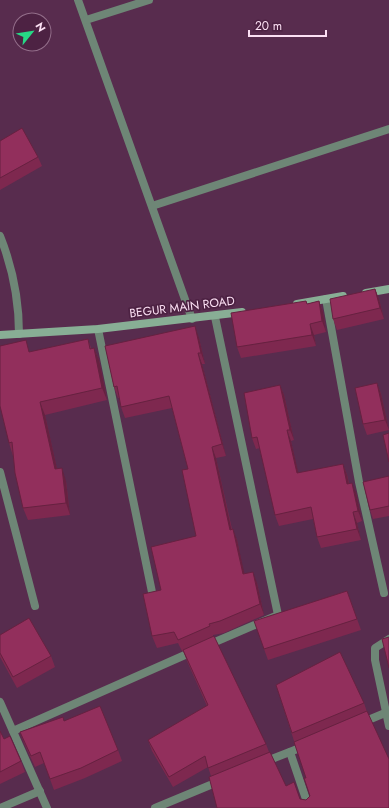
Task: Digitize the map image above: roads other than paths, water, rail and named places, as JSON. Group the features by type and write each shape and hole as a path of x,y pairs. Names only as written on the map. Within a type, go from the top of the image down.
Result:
{"street":[{"path":"78,0 192,319"},
{"path":"86,20 149,0"},
{"path":"152,206 389,129"},
{"path":"0,236 6,250 19,313 19,334"},
{"path":"289,305 389,289"},
{"path":"326,299 359,482 384,593"},
{"name":"BEGUR MAIN ROAD","path":"0,335 98,330 252,311"},
{"path":"13,731 278,615 215,316"},
{"path":"98,330 152,597"},
{"path":"0,472 35,606"},
{"path":"389,639 375,648 375,660 385,713 389,726"},
{"path":"0,702 47,808"},
{"path":"356,725 385,713"},
{"path":"254,767 312,743"},
{"path":"290,752 309,808"},
{"path":"155,808 226,778"},
{"path":"0,808 40,791"}]}
